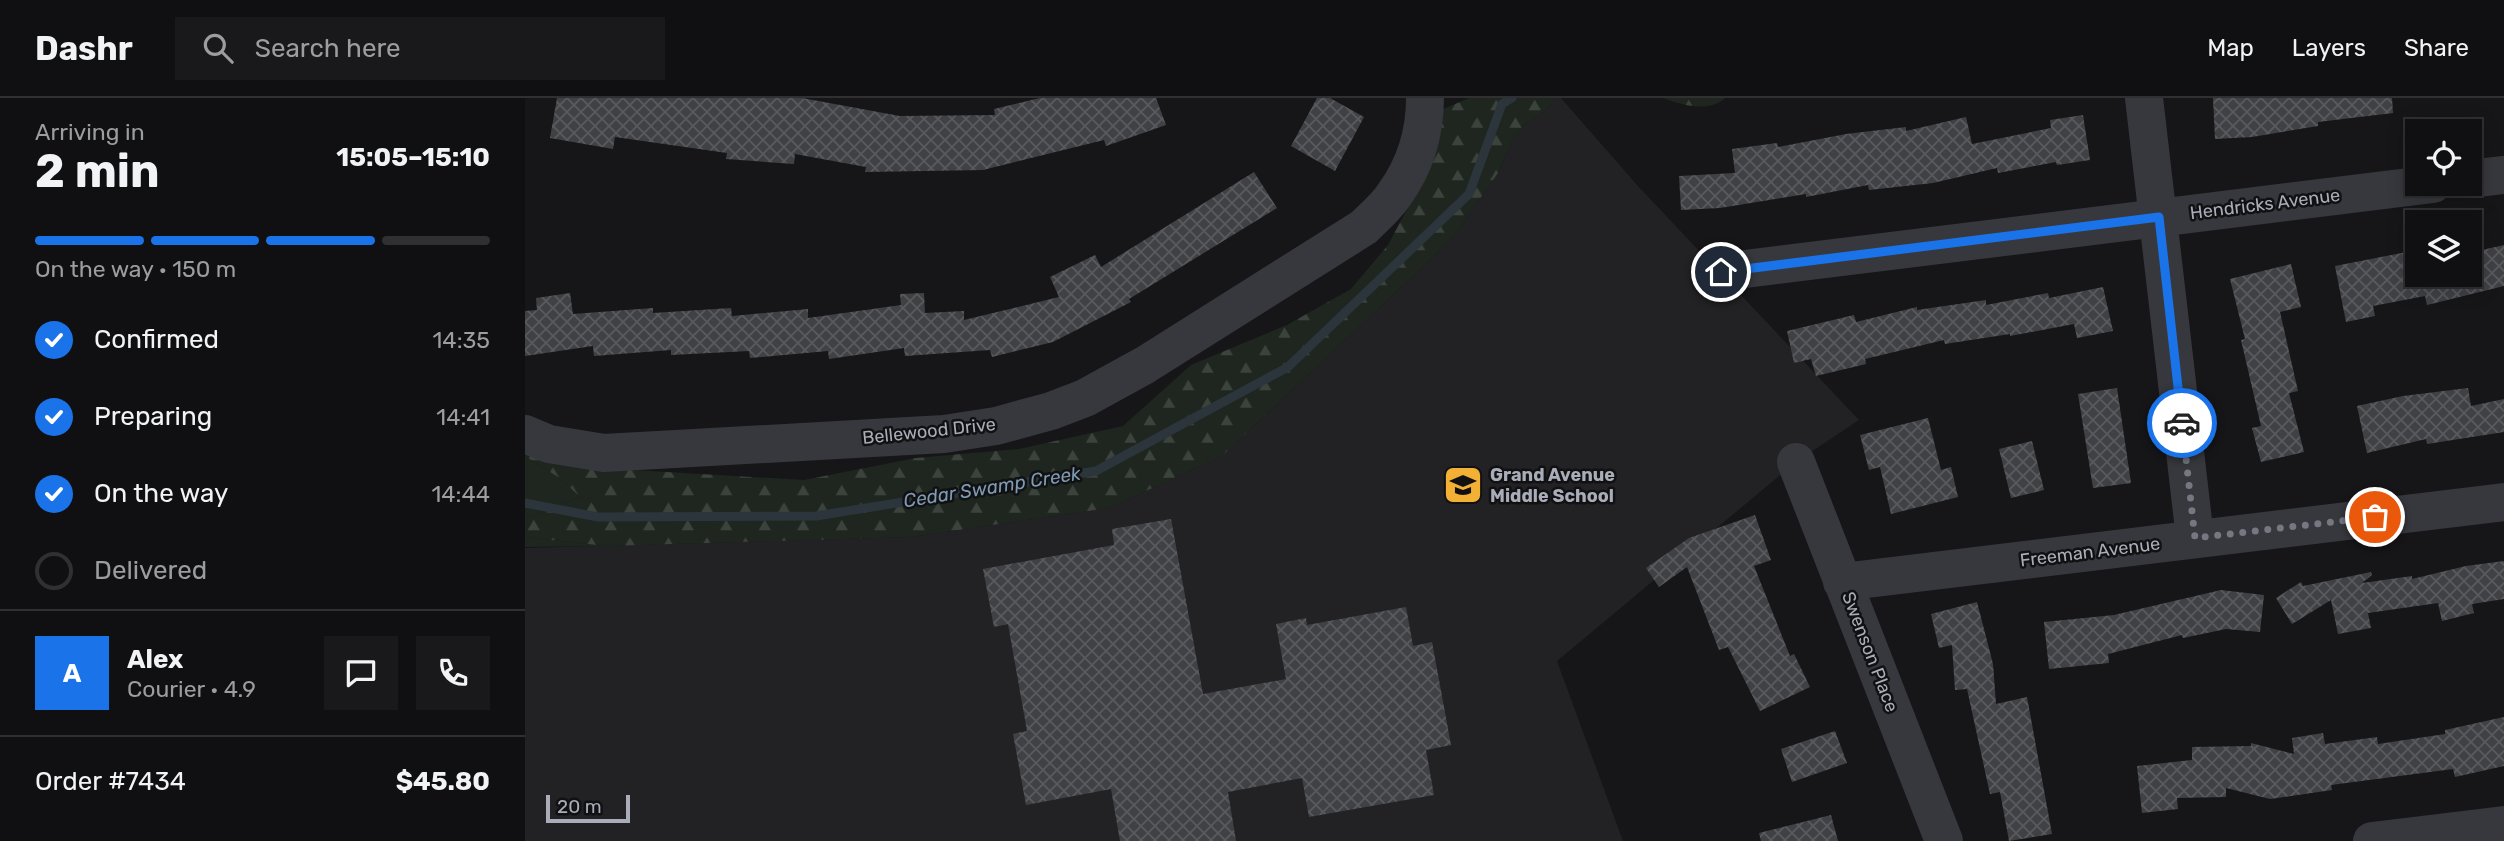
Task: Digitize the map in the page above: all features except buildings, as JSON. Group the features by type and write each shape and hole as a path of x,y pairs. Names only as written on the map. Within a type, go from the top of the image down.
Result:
{"street":[{"path":"2144,98 2195,538"},
{"name":"Bellewood Drive","path":"525,435 549,444 604,453 944,433 996,426 1051,411 1085,398 1145,365 1364,227 1394,196 1418,150 1425,108"},
{"path":"2482,178 2504,175"},
{"name":"Hendricks Avenue","path":"1721,272 2405,187"},
{"name":"Swenson Place","path":"1796,463 1944,841"},
{"name":"Freeman Avenue","path":"1842,582 2504,502"},
{"path":"2372,841 2504,825"}],"shaded area":[{"name":"Grand Avenue Middle School","path":"1556,98 1561,98 1637,185 1859,420 1796,462 1557,661 1623,841 525,841 525,548 911,537 1109,508 1222,456 1451,240 1498,173 1512,141 1524,125 1544,112"}],"green space":[{"path":"1469,98 1556,98 1544,112 1524,125 1512,141 1498,173 1451,240 1222,456 1109,508 911,537 605,546 525,537 525,518 580,497 561,479 525,456 525,453 581,467 804,480 916,458 1019,449 1123,426 1191,365 1287,325 1351,289 1388,245 1415,194 1432,114"},
{"path":"1663,98 1725,98 1719,103 1703,106 1687,105"},
{"path":"525,456 561,479 580,497 525,518"},
{"path":"525,537 605,546 525,547"}],"waterway":[{"name":"Cedar Swamp Creek","path":"525,503 598,517 816,516 1096,471 1288,367 1469,194 1502,104 1512,98"}],"way so far":[{"path":"2182,423 2195,538 2375,517"}],"place":[{"name":"Grand Avenue Middle School","path":"1463,485"}],"route":[{"path":"1721,272 2159,217 2182,423"}]}
